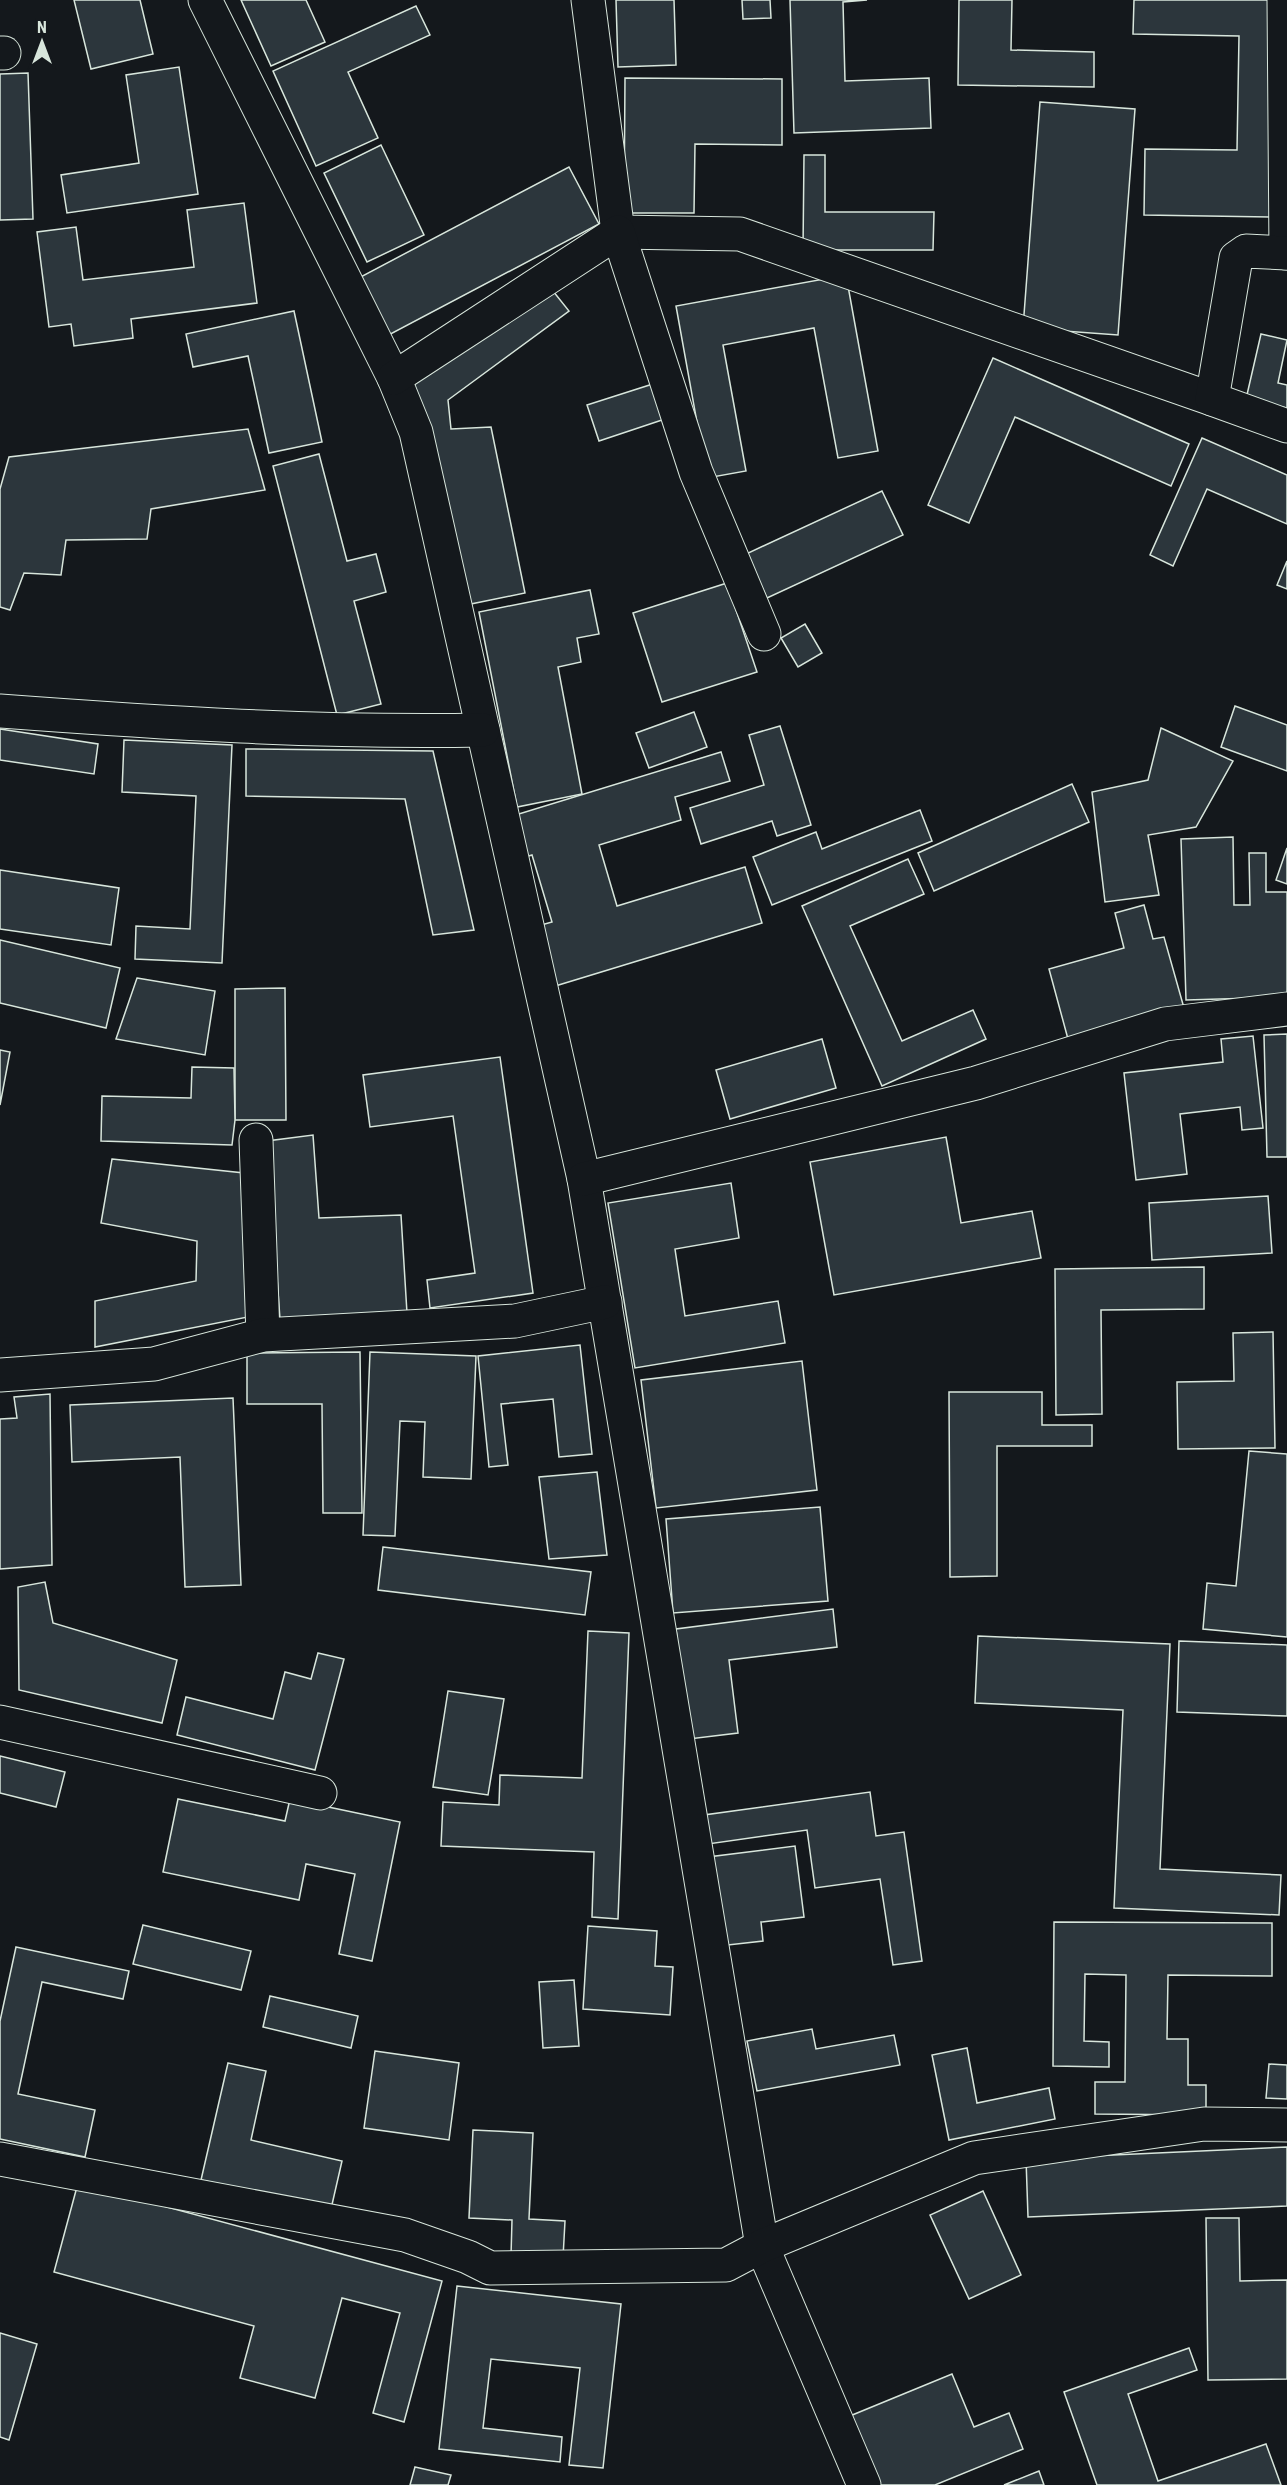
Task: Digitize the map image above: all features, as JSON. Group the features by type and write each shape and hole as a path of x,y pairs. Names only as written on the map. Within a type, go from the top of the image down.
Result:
{"street":[{"path":"205,0 394,378 416,432 584,1179 762,2246 864,2485"},
{"path":"588,0 618,232 696,472 764,634"},
{"path":"1212,399 1236,258 1246,251 1287,253 1284,0"},
{"path":"394,378 618,232 740,234 1287,426"},
{"path":"0,711 191,725 382,732 483,730"},
{"path":"584,1179 976,1083 1165,1024 1287,1009"},
{"path":"256,1140 262,1335"},
{"path":"0,1375 154,1364 262,1335 515,1321 605,1302"},
{"path":"0,1722 321,1793"},
{"path":"0,2159 405,2235 468,2257 490,2268 726,2265 762,2246 974,2158 1204,2124 1287,2125"}],"building":[{"path":"74,0 140,0 153,54 91,69"},
{"path":"241,0 306,0 325,42 271,66"},
{"path":"616,0 674,0 676,65 618,67"},
{"path":"742,0 770,0 771,18 743,19"},
{"path":"790,0 867,0 843,2 845,81 929,78 931,128 794,133"},
{"path":"959,0 1012,0 1011,50 1094,52 1094,87 958,85"},
{"path":"1134,0 1273,0 1270,217 1144,215 1145,149 1237,150 1239,36 1133,34"},
{"path":"416,6 430,35 348,72 378,138 316,166 273,71"},
{"path":"179,67 198,194 67,213 61,175 139,163 126,75"},
{"path":"28,73 33,219 0,220 0,74"},
{"path":"625,78 782,79 782,145 695,144 694,213 624,213"},
{"path":"1040,102 1135,109 1118,335 1023,328"},
{"path":"381,145 424,235 367,262 324,173"},
{"path":"804,155 825,155 825,212 934,212 933,250 803,250"},
{"path":"569,167 599,224 383,338 353,281"},
{"path":"244,203 257,303 131,319 133,338 74,346 71,324 49,327 37,232 76,227 83,280 194,267 187,210"},
{"path":"846,275 878,451 838,458 814,328 723,345 746,471 707,478 676,306"},
{"path":"545,281 569,311 448,400 451,429 491,427 525,593 456,607 409,377"},
{"path":"294,311 322,442 269,453 248,356 193,367 186,334"},
{"path":"1261,334 1287,340 1278,383 1287,385 1287,408 1246,399"},
{"path":"993,358 1189,444 1171,486 1015,417 969,523 928,505"},
{"path":"659,382 671,417 599,441 587,405"},
{"path":"248,429 265,490 151,509 147,539 66,540 61,575 24,573 10,610 0,607 0,489 9,457"},
{"path":"1202,438 1287,475 1287,524 1207,489 1173,566 1150,555"},
{"path":"319,454 347,561 376,554 386,592 354,601 381,704 337,715 273,466"},
{"path":"882,491 903,535 767,598 746,554"},
{"path":"1287,561 1287,589 1277,585"},
{"path":"727,583 757,672 662,702 633,613"},
{"path":"590,590 599,634 577,638 581,662 558,667 582,794 517,807 479,612"},
{"path":"805,624 822,653 798,667 781,638"},
{"path":"1235,706 1287,725 1287,771 1221,747"},
{"path":"694,712 707,747 649,768 636,733"},
{"path":"780,726 811,825 777,836 772,821 701,844 690,808 764,785 749,735"},
{"path":"1161,728 1233,761 1196,827 1148,835 1159,895 1105,902 1092,792 1148,780"},
{"path":"0,729 98,744 94,774 0,760"},
{"path":"124,740 232,745 222,963 135,959 136,926 190,929 196,796 122,792"},
{"path":"246,749 433,751 474,930 433,935 405,799 246,796"},
{"path":"721,752 730,781 675,797 681,820 599,845 617,906 745,867 762,923 552,987 534,927 552,922 532,855 522,858 509,817"},
{"path":"1072,784 1089,822 934,891 918,853"},
{"path":"920,810 932,841 772,905 753,857 816,832 822,849"},
{"path":"1233,837 1234,905 1250,905 1249,853 1266,853 1266,892 1287,892 1287,997 1186,1000 1181,839"},
{"path":"1287,848 1287,884 1276,880"},
{"path":"908,859 924,894 850,926 902,1041 973,1010 986,1039 882,1086 802,906"},
{"path":"0,870 119,888 111,945 0,929"},
{"path":"1144,905 1153,939 1164,937 1184,1008 1068,1039 1049,969 1124,948 1115,913"},
{"path":"0,940 120,968 106,1028 0,1003"},
{"path":"137,978 215,991 205,1055 116,1039"},
{"path":"285,988 286,1120 235,1120 235,989"},
{"path":"1287,1034 1287,1157 1267,1157 1264,1035"},
{"path":"1253,1036 1263,1128 1242,1130 1240,1107 1180,1114 1187,1174 1136,1180 1124,1073 1223,1062 1221,1039"},
{"path":"822,1039 836,1088 730,1119 716,1070"},
{"path":"0,1050 10,1052 0,1105"},
{"path":"500,1057 533,1293 430,1308 427,1280 475,1273 453,1116 370,1127 363,1075"},
{"path":"192,1067 234,1068 235,1120 232,1145 101,1141 102,1096 191,1098"},
{"path":"313,1135 319,1218 401,1215 407,1313 280,1319 267,1141"},
{"path":"946,1137 961,1223 1032,1211 1041,1258 834,1295 810,1162"},
{"path":"112,1159 244,1173 248,1317 95,1347 95,1301 196,1281 197,1241 101,1223"},
{"path":"731,1183 739,1238 675,1249 685,1316 778,1301 785,1343 635,1368 608,1203"},
{"path":"1268,1196 1272,1253 1152,1260 1149,1203"},
{"path":"1204,1267 1204,1309 1101,1310 1102,1414 1056,1415 1055,1269"},
{"path":"1273,1332 1275,1448 1178,1449 1177,1382 1234,1381 1233,1333"},
{"path":"580,1345 592,1454 559,1457 553,1399 501,1404 508,1465 489,1467 478,1356"},
{"path":"360,1352 362,1513 323,1513 322,1404 247,1404 247,1353"},
{"path":"370,1352 476,1356 471,1479 423,1477 425,1422 400,1421 395,1536 363,1535"},
{"path":"802,1361 817,1490 656,1508 641,1380"},
{"path":"949,1392 1042,1392 1042,1425 1092,1425 1092,1446 997,1446 997,1576 950,1577"},
{"path":"50,1394 52,1565 0,1569 0,1419 17,1418 14,1397"},
{"path":"233,1398 241,1585 185,1587 180,1457 72,1462 70,1405"},
{"path":"1249,1451 1287,1454 1287,1637 1203,1629 1207,1583 1236,1586"},
{"path":"597,1472 607,1555 549,1559 539,1477"},
{"path":"820,1507 828,1601 673,1613 666,1519"},
{"path":"383,1547 591,1572 585,1615 378,1590"},
{"path":"45,1582 53,1623 177,1660 162,1723 19,1690 18,1587"},
{"path":"833,1609 837,1647 729,1660 738,1733 689,1739 676,1629"},
{"path":"588,1631 629,1633 618,1919 592,1917 594,1852 441,1846 443,1802 499,1805 500,1775 582,1778"},
{"path":"978,1636 1170,1644 1160,1869 1281,1875 1279,1915 1114,1908 1123,1710 975,1703"},
{"path":"1179,1641 1287,1645 1287,1716 1177,1712"},
{"path":"318,1653 344,1659 315,1770 177,1735 186,1697 273,1719 285,1672 311,1679"},
{"path":"448,1691 504,1699 488,1795 433,1787"},
{"path":"0,1756 65,1772 56,1807 0,1793"},
{"path":"870,1792 876,1836 904,1832 922,1961 893,1965 880,1879 815,1888 807,1830 708,1844 704,1815"},
{"path":"178,1799 285,1821 290,1799 400,1822 372,1961 339,1954 355,1874 306,1864 299,1900 163,1872"},
{"path":"795,1846 804,1917 761,1922 763,1941 719,1946 708,1857"},
{"path":"1054,1922 1272,1923 1272,1976 1168,1975 1167,2039 1188,2039 1188,2085 1206,2085 1206,2115 1095,2114 1095,2082 1125,2082 1126,1975 1085,1974 1084,2041 1109,2042 1109,2067 1053,2066"},
{"path":"143,1925 251,1951 241,1990 133,1964"},
{"path":"588,1926 657,1931 655,1966 673,1967 670,2015 583,2009"},
{"path":"16,1947 129,1971 123,1999 42,1982 18,2094 95,2110 85,2157 0,2139 0,2021"},
{"path":"574,1980 579,2046 543,2048 539,1982"},
{"path":"270,1996 358,2016 351,2048 263,2027"},
{"path":"812,2029 816,2049 894,2035 900,2065 757,2091 747,2041"},
{"path":"967,2048 977,2103 1049,2088 1055,2119 949,2140 932,2055"},
{"path":"375,2051 459,2063 449,2140 364,2128"},
{"path":"228,2063 266,2071 251,2140 342,2161 331,2209 201,2180"},
{"path":"1269,2064 1287,2065 1287,2099 1266,2098"},
{"path":"473,2130 533,2133 529,2219 565,2221 563,2258 511,2256 512,2220 469,2218"},
{"path":"1287,2147 1287,2206 1028,2217 1026,2159"},
{"path":"78,2183 442,2281 404,2422 373,2413 400,2313 342,2298 315,2398 240,2378 254,2326 54,2272"},
{"path":"983,2191 1021,2275 969,2299 930,2215"},
{"path":"1206,2218 1239,2218 1240,2281 1287,2280 1287,2379 1208,2380"},
{"path":"457,2286 621,2304 603,2468 569,2465 580,2368 491,2359 483,2428 562,2437 560,2462 439,2449"},
{"path":"0,2333 37,2344 9,2440 0,2437"},
{"path":"1189,2348 1197,2370 1128,2394 1158,2481 1266,2444 1281,2485 1097,2485 1064,2392"},
{"path":"952,2374 974,2427 1009,2413 1023,2449 935,2485 872,2485 845,2418"},
{"path":"415,2467 451,2475 448,2485 410,2485"},
{"path":"1039,2471 1044,2485 1004,2485"}]}
